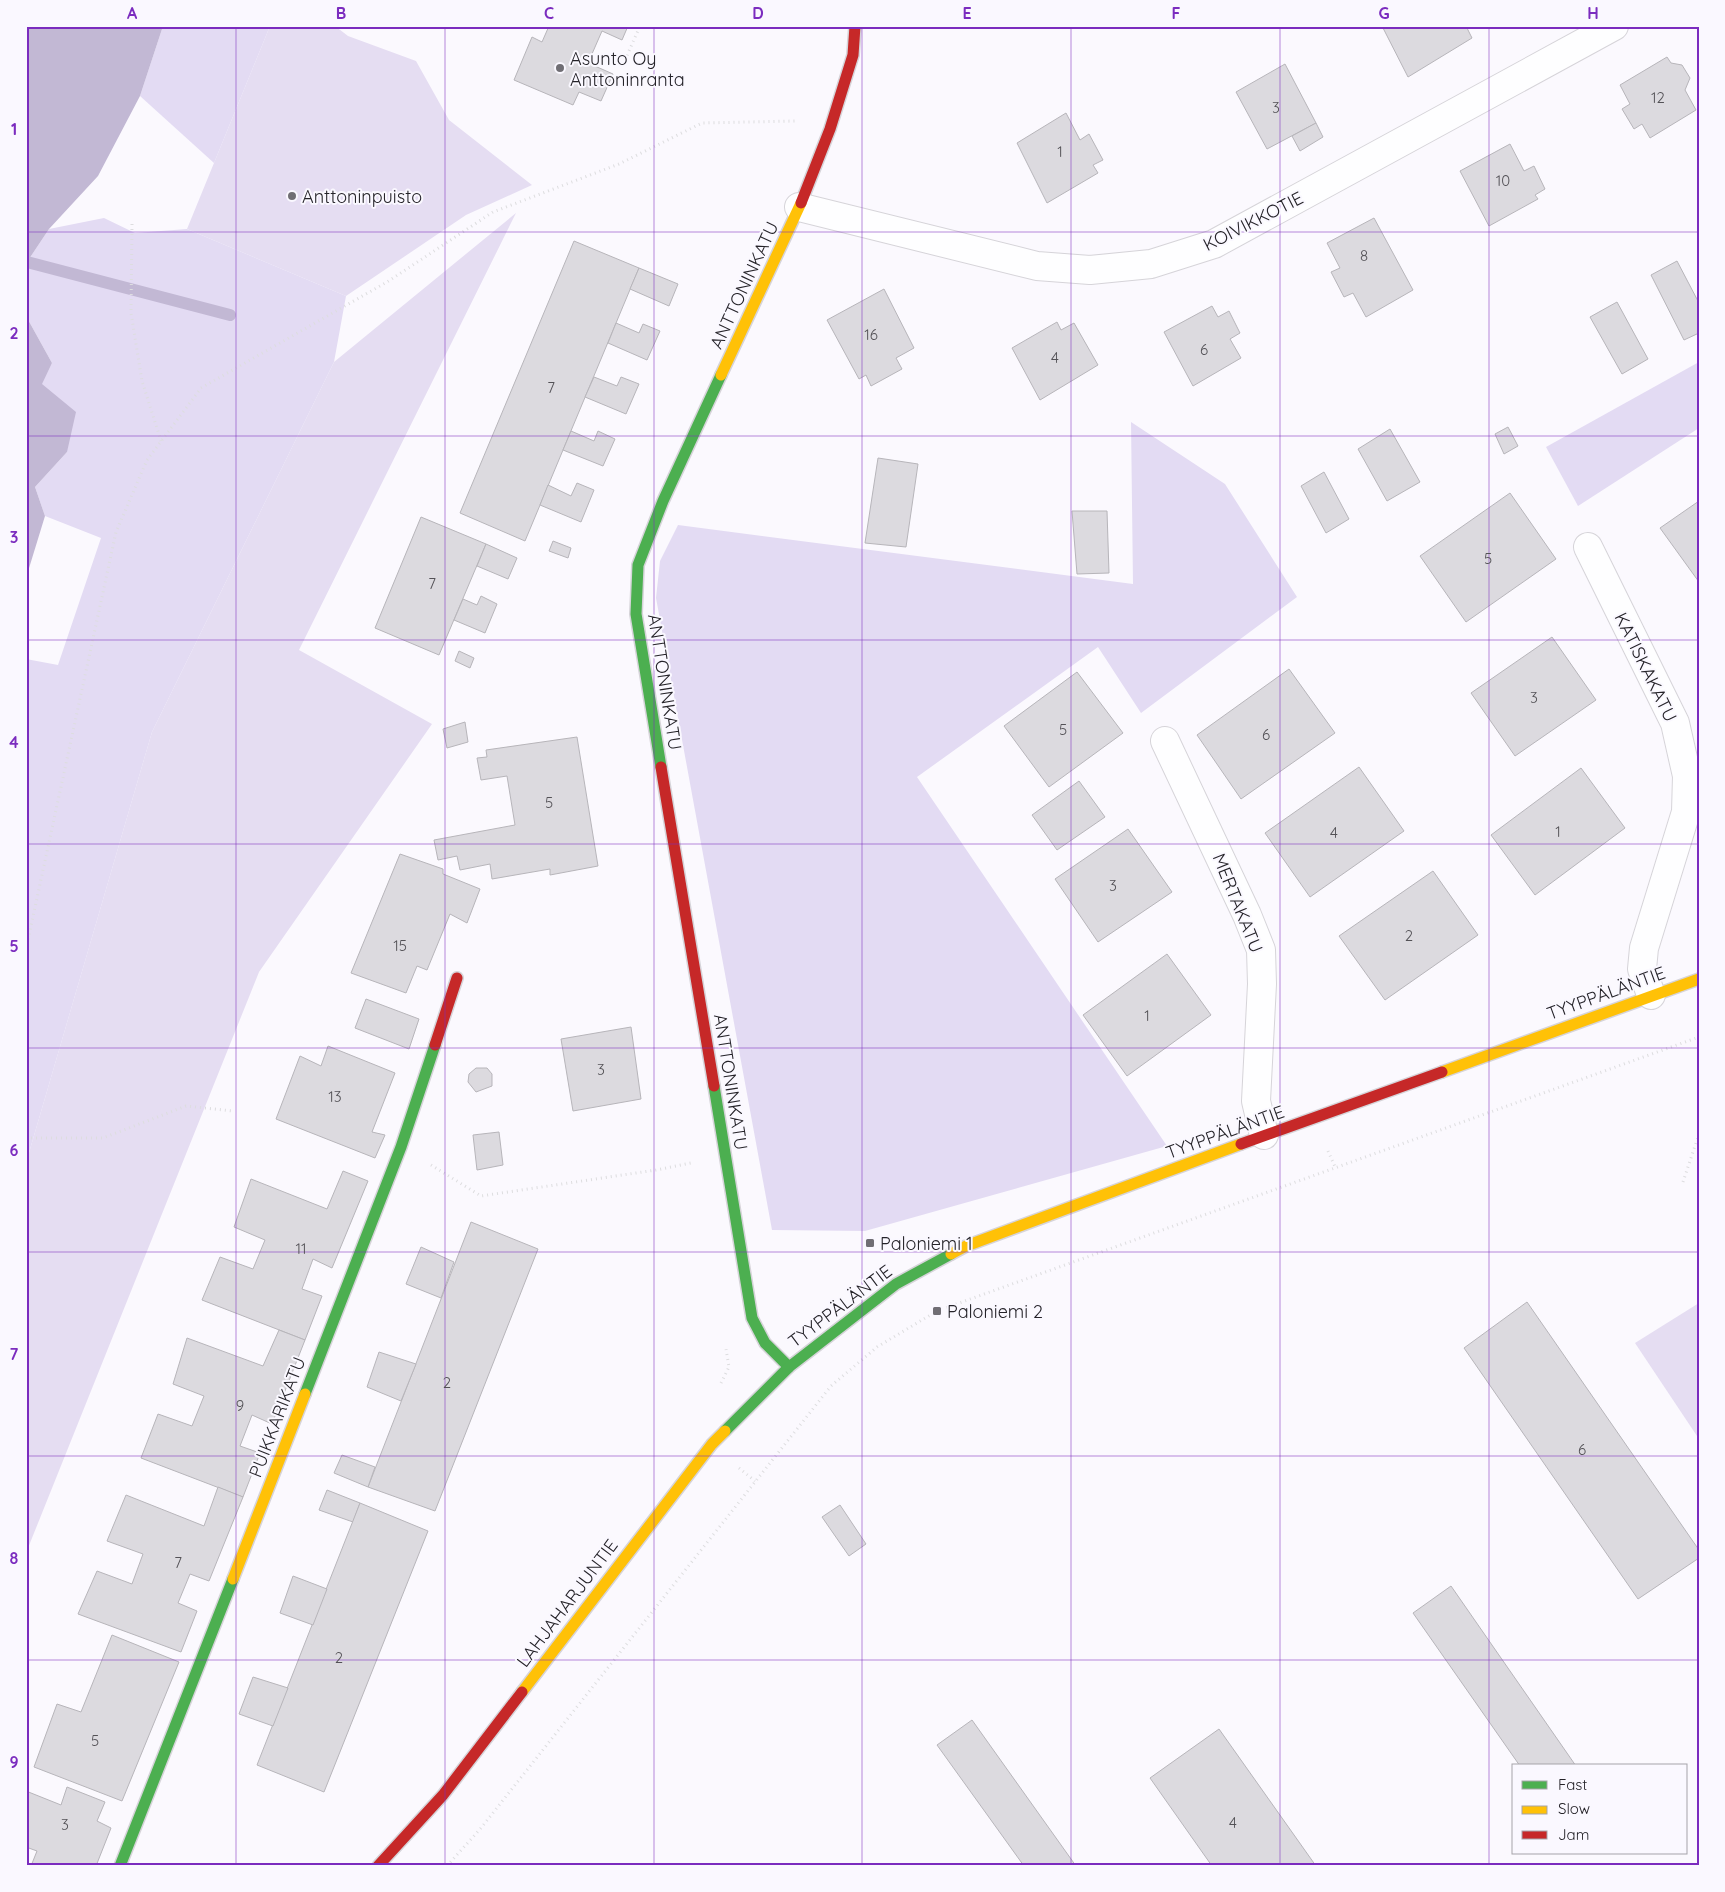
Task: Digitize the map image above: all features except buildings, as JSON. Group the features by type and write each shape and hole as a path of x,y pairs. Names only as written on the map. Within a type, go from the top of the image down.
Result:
{"street":[{"name":"ANTTONINKATU","path":"789,1367 765,1343 752,1318 636,614 638,565 663,501 799,207 833,120 853,55 855,26"},
{"name":"KOIVIKKOTIE","path":"799,207 1037,266 1090,270 1151,264 1214,244 1614,26"},
{"name":"KATISKAKATU","path":"1588,547 1675,723 1687,776 1686,812 1644,948 1642,969 1651,994"},
{"name":"MERTAKATU","path":"1165,741 1247,915 1261,950 1262,984 1256,1101 1264,1135"},
{"name":"PUIKKARIKATU","path":"120,1866 400,1147 458,978"},
{"name":"TYYPPÄLÄNTIE","path":"789,1367 896,1284 966,1246 1651,994 1699,979"},
{"name":"LAHJAHARJUNTIE","path":"378,1866 442,1795 712,1444 789,1367"}],"path":[{"path":"625,60 640,26"},
{"path":"26,949 116,532 147,460 201,388 387,282 493,212 619,164 702,123 800,121"},
{"path":"132,224 131,313 142,382 161,442"},
{"path":"446,1866 487,1820 831,1386 877,1347 938,1312 1699,1037"},
{"path":"26,1138 103,1138 186,1106 233,1111"},
{"path":"1683,1182 1699,1134"},
{"path":"400,1147 481,1196 656,1170 697,1162"}],"shaded area":[{"path":"26,26 163,26 140,96 98,176 49,229 27,262 26,271"},
{"path":"163,26 270,26 214,163 140,96"},
{"path":"270,26 335,26 348,36 416,61 449,120 532,185 466,215 346,296 187,229"},
{"path":"516,213 299,650 432,724 259,972 26,1553 26,1163 152,732 334,362"},
{"path":"104,218 135,233 187,229 346,296 334,362 152,732 26,1163 26,659 58,665 101,538 45,516 35,487 67,452 41,384 52,363 26,316 27,262 49,229"},
{"path":"26,316 52,363 42,384 76,412 67,452 35,487 45,516 26,578"},
{"path":"1699,362 1699,428 1578,506 1546,447"},
{"path":"1131,422 1225,484 1297,597 1141,713 1098,647 917,777 1167,1146 865,1231 772,1230 656,598 660,561 678,525 1133,584"},
{"path":"1699,1303 1699,1439 1635,1343"}],"waterway":[{"path":"27,262 230,315"}],"traffic: fast":[{"path":"661,767 636,614 638,565 663,501 721,375"},
{"path":"305,1394 401,1147 435,1045"},
{"path":"714,1086 752,1318 765,1343 789,1367"},
{"path":"725,1431 789,1367 896,1284 951,1254"},
{"path":"120,1866 233,1579"}],"traffic: slow":[{"path":"721,375 801,203"},
{"path":"1442,1072 1699,979"},
{"path":"951,1254 966,1246 1241,1144"},
{"path":"233,1579 305,1394"},
{"path":"522,1692 712,1444 725,1431"}],"traffic: jam":[{"path":"801,203 830,129 853,55 855,26"},
{"path":"661,767 714,1086"},
{"path":"435,1045 457,978"},
{"path":"1241,1144 1442,1072"},
{"path":"378,1866 443,1795 522,1692"}],"place":[{"name":"Asunto Oy Anttoninranta","path":"560,68"},
{"name":"Anttoninpuisto","path":"292,196"},
{"name":"Paloniemi 1","path":"870,1243"},
{"name":"Paloniemi 2","path":"937,1311"}]}
